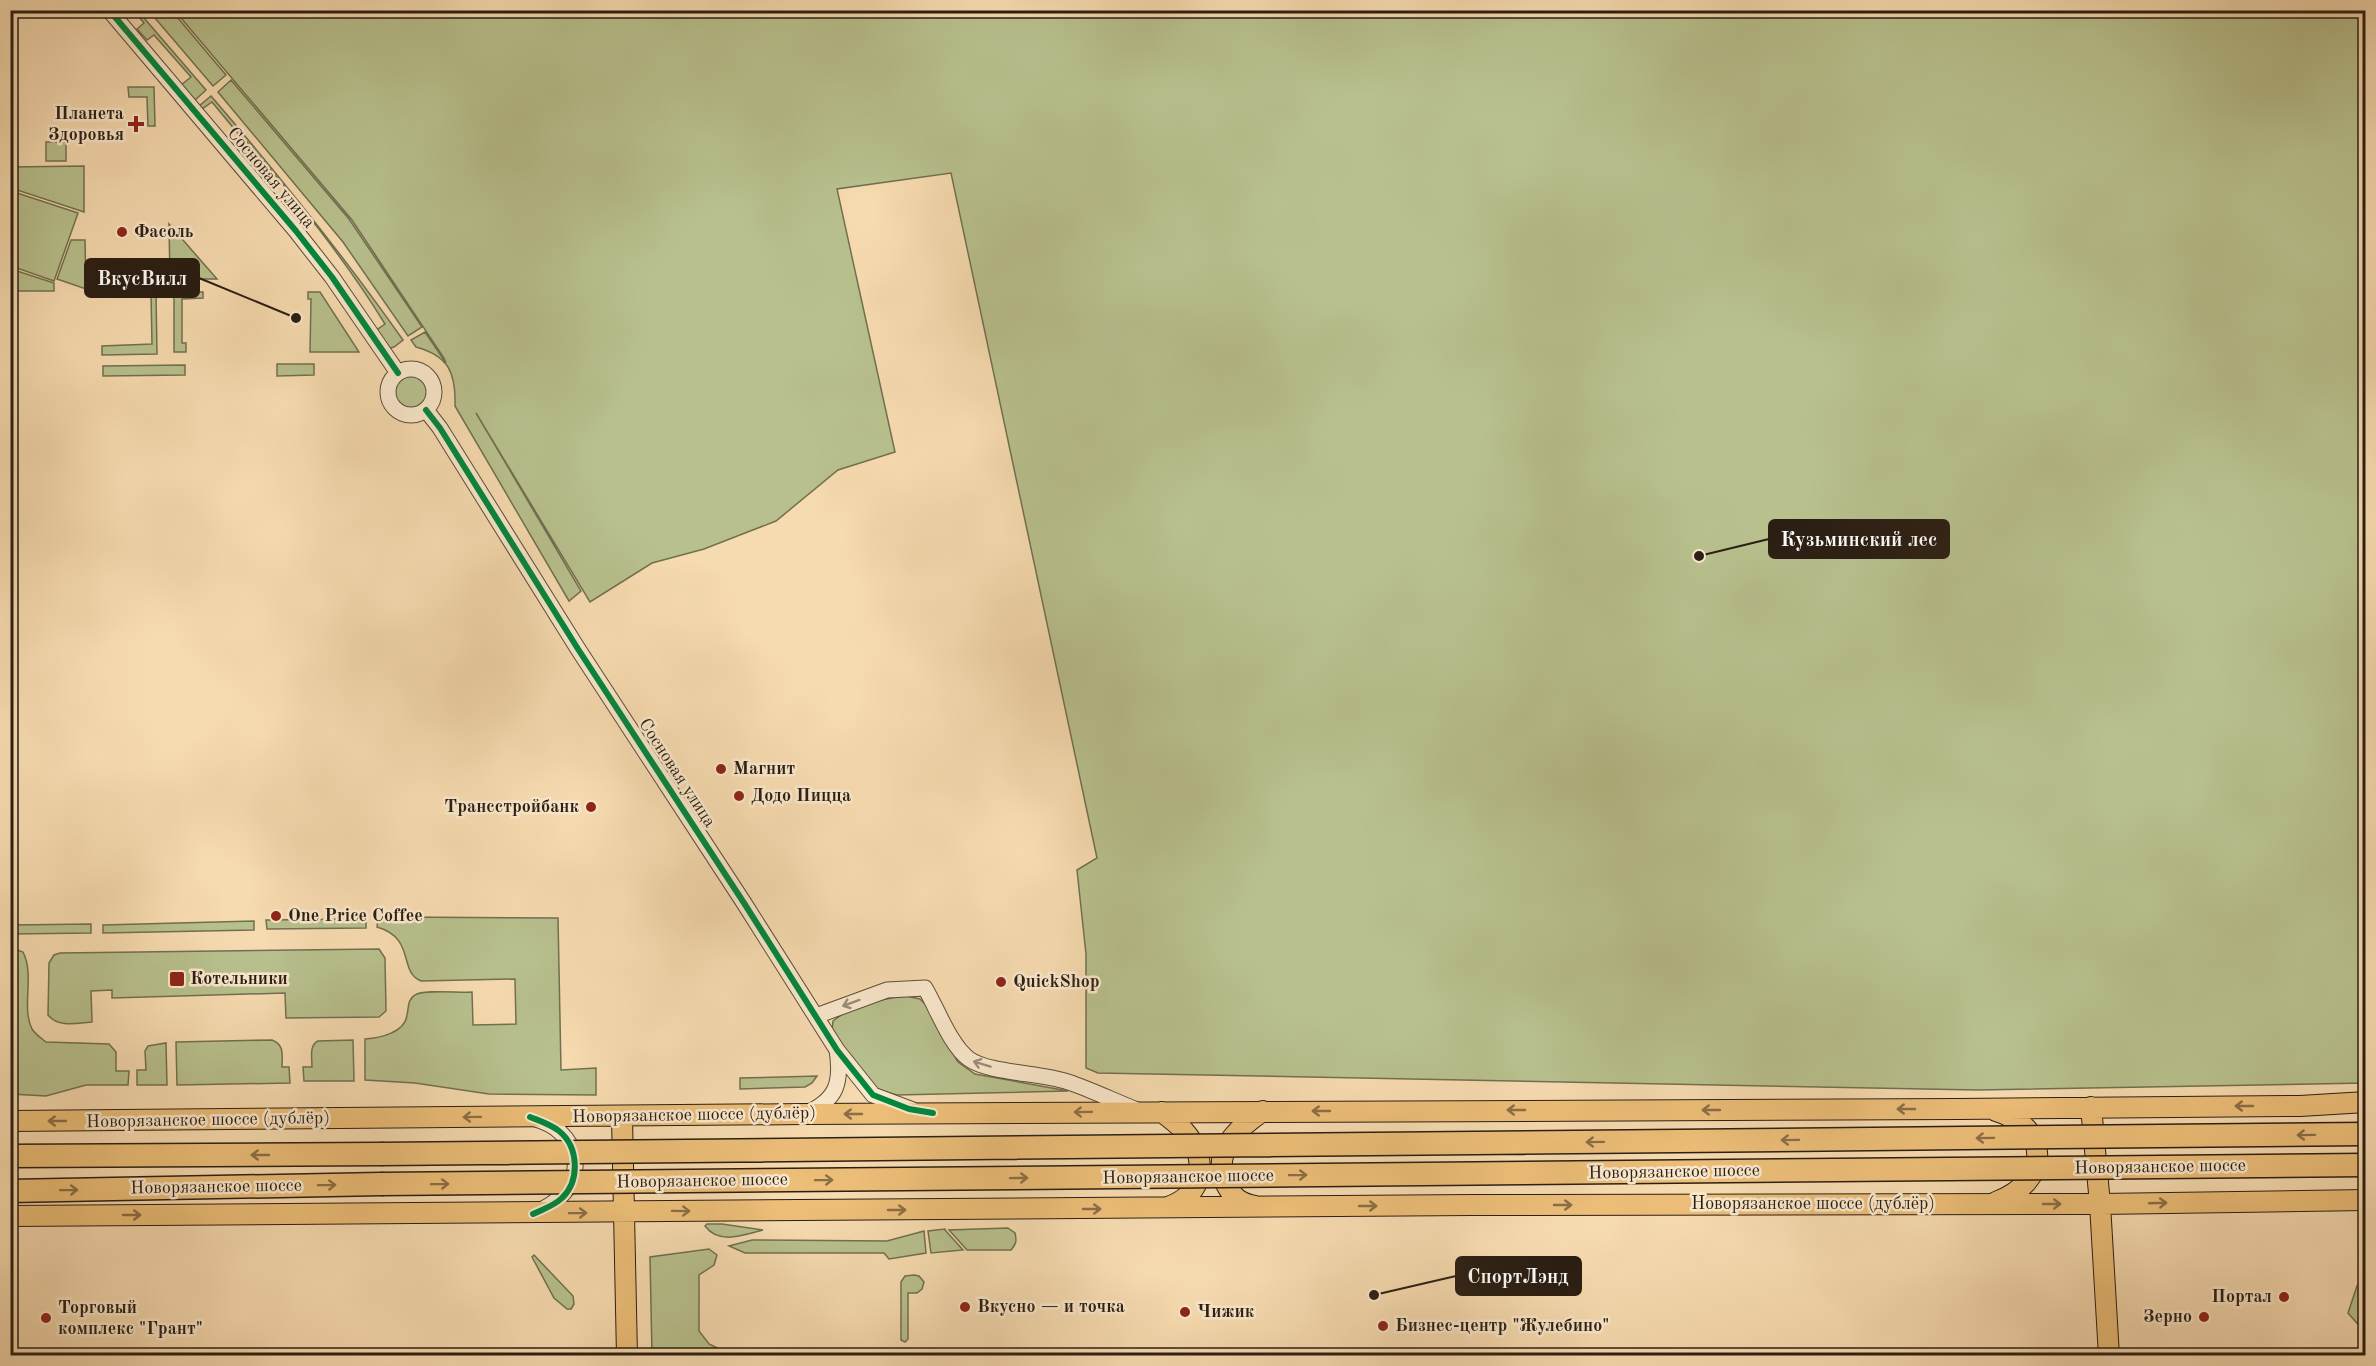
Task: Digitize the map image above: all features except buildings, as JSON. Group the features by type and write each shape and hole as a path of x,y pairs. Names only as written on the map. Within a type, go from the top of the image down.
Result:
{"highway":[{"name":"Новорязанское шоссе","path":"10,1156 2365,1134"},
{"name":"Новорязанское шоссе","path":"10,1191 381,1184 2365,1165"}],"main road":[{"name":"Новорязанское шоссе (дублёр)","path":"10,1121 933,1113 2300,1106 2366,1102"},
{"path":"2091,1107 2100,1204 2109,1356"},
{"path":"1987,1108 2009,1115 2025,1125 2033,1136 2037,1152 2036,1169 2026,1185 2012,1196 1991,1204"},
{"name":"Новорязанское шоссе (дублёр)","path":"1260,1207 1240,1202 1230,1191 1222,1174 1221,1160 1227,1144 1240,1127 1263,1111"},
{"name":"Новорязанское шоссе (дублёр)","path":"1162,1112 1184,1130 1194,1145 1200,1161 1200,1176 1193,1191 1181,1202 1162,1209"},
{"path":"622,1117 627,1356"},
{"name":"Новорязанское шоссе (дублёр)","path":"10,1216 1260,1207 2100,1204 2366,1200"}],"street":[{"name":"Сосновая улица","path":"109,10 333,277 398,373"},
{"path":"416,369 428,377 434,391 433,400 426,410 411,416 399,412 392,405 389,398 389,386 398,373 416,369"},
{"name":"Сосновая улица","path":"426,410 440,428 578,650 744,903 837,1050 873,1095 909,1109 933,1113"},
{"path":"816,1017 887,990 925,988 959,1050 971,1060 1005,1071 1040,1075 1068,1082 1140,1112"},
{"name":"Сосновая улица","path":"805,1114 817,1108 837,1087 840,1073 837,1050"},
{"path":"530,1117 548,1123 561,1133 570,1145 575,1174 570,1188 562,1198 533,1214"}],"green space":[{"path":"134,11 138,11 206,90 194,101 181,85 191,77 154,35 147,40 137,29 144,23"},
{"path":"149,11 172,11 226,75 213,86"},
{"path":"175,11 2365,11 2365,1083 1978,1090 1098,1073 1086,1068 1086,954 1077,870 1097,858 951,173 837,189 895,452 838,470 776,521 704,549 652,563 590,602 476,413 581,591 569,601 455,406 454,384 448,368 436,355 416,347 411,340 425,332 446,363 444,358 352,220"},
{"path":"231,80 349,219 422,327 408,336 343,242 218,92"},
{"path":"128,87 154,87 155,126 148,126 147,97 129,97"},
{"path":"211,96 310,216 380,308 403,340 394,347 387,349 375,331 385,324 354,276 302,208 247,142 242,145 238,143 237,139 240,136 212,102 202,109 199,106"},
{"path":"46,142 66,142 66,161 46,161"},
{"path":"84,166 84,212 11,188 11,167"},
{"path":"11,191 78,213 54,281 11,266"},
{"path":"169,224 217,279 170,279"},
{"path":"71,240 85,240 86,289 57,279"},
{"path":"11,269 54,283 54,291 11,291"},
{"path":"174,292 203,292 203,298 182,299 182,343 186,343 186,352 174,352"},
{"path":"308,292 320,292 359,352 310,352 311,299 308,299"},
{"path":"156,293 157,354 102,355 102,346 152,344 151,294"},
{"path":"277,364 314,364 314,375 277,376"},
{"path":"185,365 185,375 103,376 103,366"},
{"path":"411,376 422,381 427,392 422,403 411,408 400,403 395,392 400,381"},
{"path":"395,917 558,918 561,1070 596,1068 596,1095 489,1094 415,1083 365,1080 365,1039 384,1036 402,1026 411,999 420,993 472,992 473,1025 516,1024 515,979 421,981 414,977 410,970 397,939 389,932 377,927 378,920"},
{"path":"366,919 366,928 267,929 266,920"},
{"path":"254,921 254,930 103,933 103,925"},
{"path":"91,924 91,933 11,934 11,925"},
{"path":"11,948 23,952 26,961 29,1020 35,1033 46,1042 109,1044 116,1052 116,1071 129,1071 128,1085 86,1085 46,1096 11,1094"},
{"path":"379,949 385,958 386,1011 379,1017 286,1018 285,993 112,998 112,990 91,991 92,1022 63,1023 57,1022 48,1015 49,963 54,955 60,953"},
{"path":"906,996 920,999 928,1007 958,1062 975,1074 1068,1091 897,1095 875,1089 862,1075 832,1031 833,1021 850,1010 868,1003"},
{"path":"272,1040 281,1048 282,1067 289,1067 290,1083 177,1085 176,1042"},
{"path":"353,1040 354,1081 304,1081 303,1067 312,1067 312,1052 315,1043"},
{"path":"166,1043 167,1085 137,1085 137,1070 146,1070 145,1051 148,1046"},
{"path":"817,1076 805,1087 740,1089 740,1078"},
{"path":"707,1224 763,1230 740,1236 724,1237 711,1232 705,1226"},
{"path":"1008,1228 1016,1236 1016,1242 1011,1250 967,1250 949,1230"},
{"path":"945,1229 963,1250 931,1253 928,1231"},
{"path":"924,1231 926,1253 889,1259 884,1253 745,1253 729,1246 752,1240 887,1241"},
{"path":"709,1249 717,1255 714,1265 699,1275 699,1331 709,1344 732,1355 652,1355 650,1257"},
{"path":"534,1255 573,1296 574,1304 571,1309 567,1309 554,1298 532,1257"},
{"path":"905,1276 919,1276 924,1282 922,1289 917,1293 908,1293 908,1339 905,1342 901,1340 901,1282"},
{"path":"2365,1277 2366,1330 2363,1330 2348,1313 2357,1286"}],"cycle path":[{"path":"109,10 296,231 332,277 398,373"},
{"path":"426,410 440,428 578,649 837,1050 873,1095 909,1109 933,1113"},
{"path":"530,1117 552,1126 566,1138 575,1164 572,1183 568,1191 552,1205 533,1214"}],"place":[{"name":"Планета Здоровья","path":"136,124"},
{"name":"Фасоль","path":"122,232"},
{"name":"ВкусВилл","path":"296,318"},
{"name":"Кузьминский лес","path":"1699,556"},
{"name":"Магнит","path":"721,769"},
{"name":"Додо Пицца","path":"739,796"},
{"name":"Трансстройбанк","path":"591,807"},
{"name":"One Price Coffee","path":"276,916"},
{"name":"Котельники","path":"177,979"},
{"name":"QuickShop","path":"1001,982"},
{"name":"СпортЛэнд","path":"1374,1295"},
{"name":"Портал","path":"2284,1297"},
{"name":"Вкусно — и точка","path":"965,1307"},
{"name":"Чижик","path":"1185,1312"},
{"name":"Зерно","path":"2204,1317"},
{"name":"Торговый комплекс \"Грант\"","path":"46,1318"},
{"name":"Бизнес-центр \"Жулебино\"","path":"1383,1326"}]}
